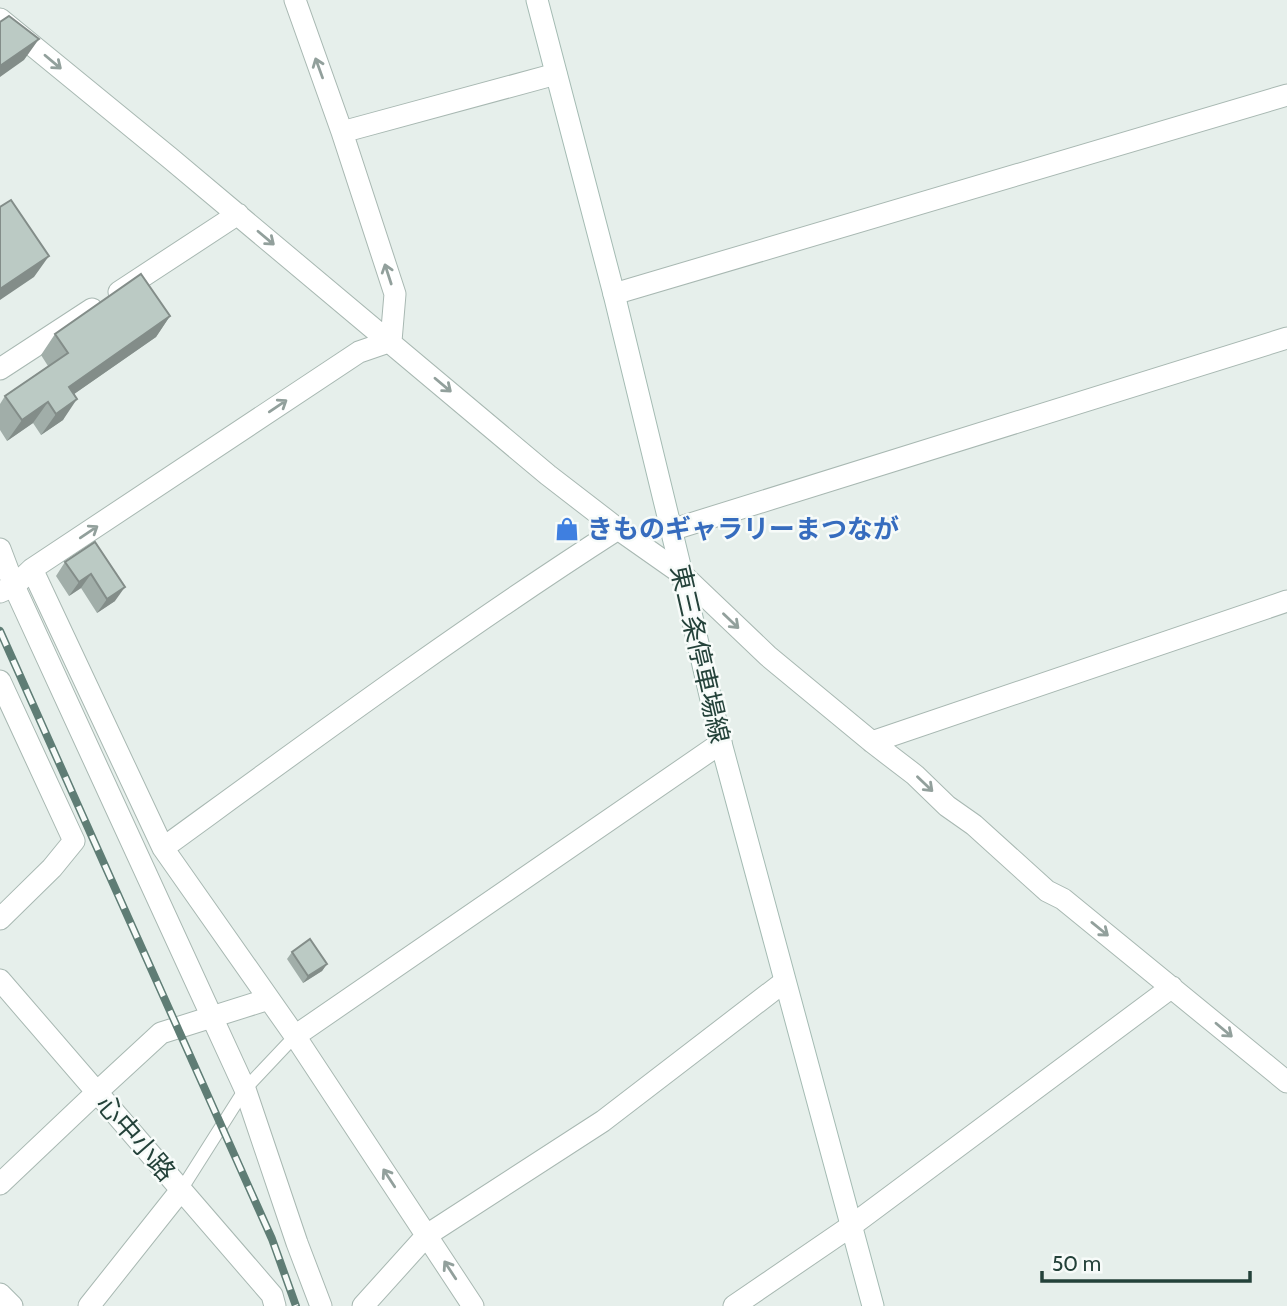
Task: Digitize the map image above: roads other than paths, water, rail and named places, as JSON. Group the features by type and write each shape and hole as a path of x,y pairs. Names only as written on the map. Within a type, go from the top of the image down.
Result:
{"street":[{"path":"295,0 342,132 394,294 391,341"},
{"name":"東三条停車場線","path":"537,0 614,295 721,743 873,1306"},
{"path":"0,19 239,214 548,475 682,574 768,656 915,775 947,806 974,825 1047,891 1063,899 1287,1082"},
{"path":"342,132 556,74"},
{"path":"614,295 1287,95"},
{"path":"0,369 239,214"},
{"path":"671,530 1287,338"},
{"path":"7,589 32,569 359,352 391,341"},
{"path":"163,848 418,663 618,529"},
{"path":"0,549 7,589 245,1089 321,1306"},
{"path":"32,569 163,848 295,1036 473,1306"},
{"path":"872,742 1287,601"},
{"path":"0,681 74,841 52,868 0,919"},
{"path":"295,1036 721,743"},
{"name":"心中小路","path":"0,980 273,1301"},
{"path":"363,1306 426,1235 603,1121 784,982"},
{"path":"734,1306 850,1226 1172,987"},
{"path":"0,1184 161,1033 269,999"},
{"path":"89,1306 181,1190"},
{"path":"0,1294 12,1306"}],"lane":[{"path":"181,1190 245,1089 295,1036"}],"railway":[{"path":"0,631 272,1239 296,1306"}],"place":[{"name":"きものギャラリーまつなが","path":"567,529"}]}
